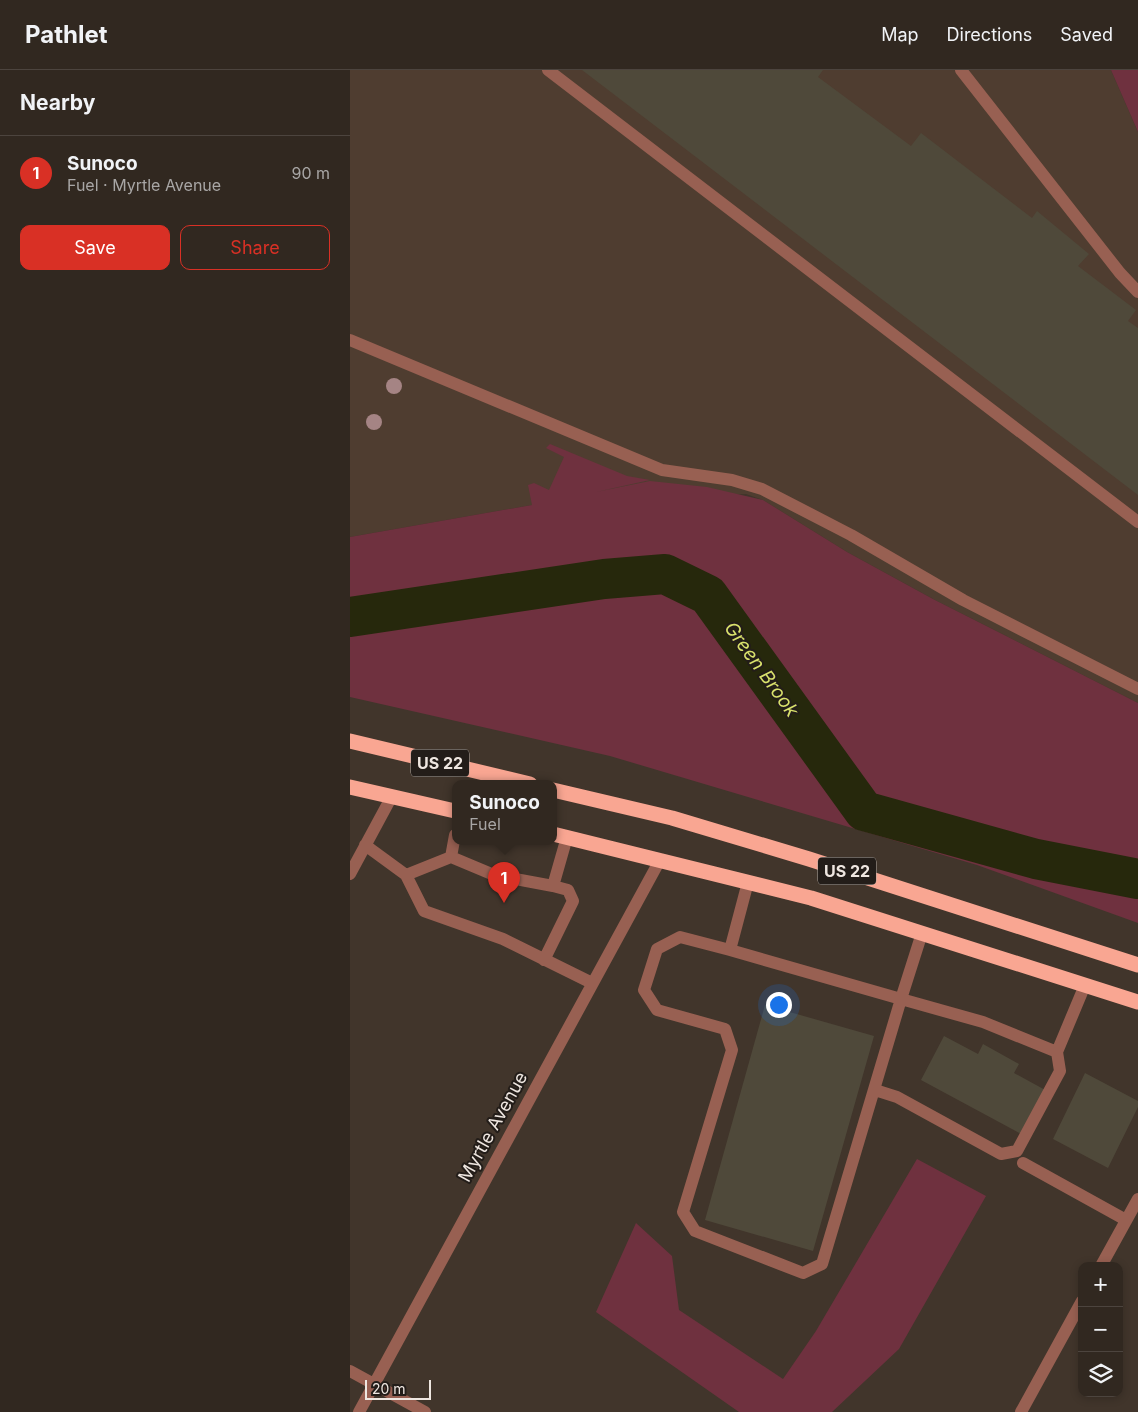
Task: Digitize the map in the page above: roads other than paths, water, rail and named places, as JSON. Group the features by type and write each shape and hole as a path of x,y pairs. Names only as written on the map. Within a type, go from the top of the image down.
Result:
{"highway":[{"name":"US 22","path":"350,741 513,780"},
{"name":"US 22","path":"350,787 452,810"},
{"name":"US 22","path":"557,791 672,818 809,859 1138,965"},
{"name":"US 22","path":"560,835 811,898 1138,1002"}],"street":[{"path":"548,70 1138,522"},
{"path":"961,70 1120,273 1138,292"},
{"path":"350,340 662,470 732,480 762,489 851,535 963,600 1138,689"},
{"path":"350,874 392,796"},
{"path":"553,886 560,835"},
{"path":"366,845 406,875 424,910 503,939 592,983"},
{"path":"451,856 453,845"},
{"path":"406,875 451,856 494,876 568,890 573,900 544,960"},
{"name":"Myrtle Avenue","path":"358,1412 660,860"},
{"path":"730,950 748,882"},
{"path":"922,933 901,999 822,1264 803,1273 695,1231 683,1212 732,1050 725,1029 657,1010 644,990 657,949 680,937 730,950 901,999 983,1022 1058,1052"},
{"path":"875,1090 897,1097 1001,1154 1018,1151 1060,1071 1058,1052 1085,985"},
{"path":"1023,1163 1126,1220"},
{"path":"1103,1262 1138,1199"},
{"path":"1021,1412 1079,1307"},
{"path":"350,1371 424,1412"}],"waterway":[{"name":"Green Brook","path":"350,617 604,579 665,574 708,595 864,811 1036,859 1138,879"}],"place":[{"name":"Sunoco","path":"504,903"}]}
